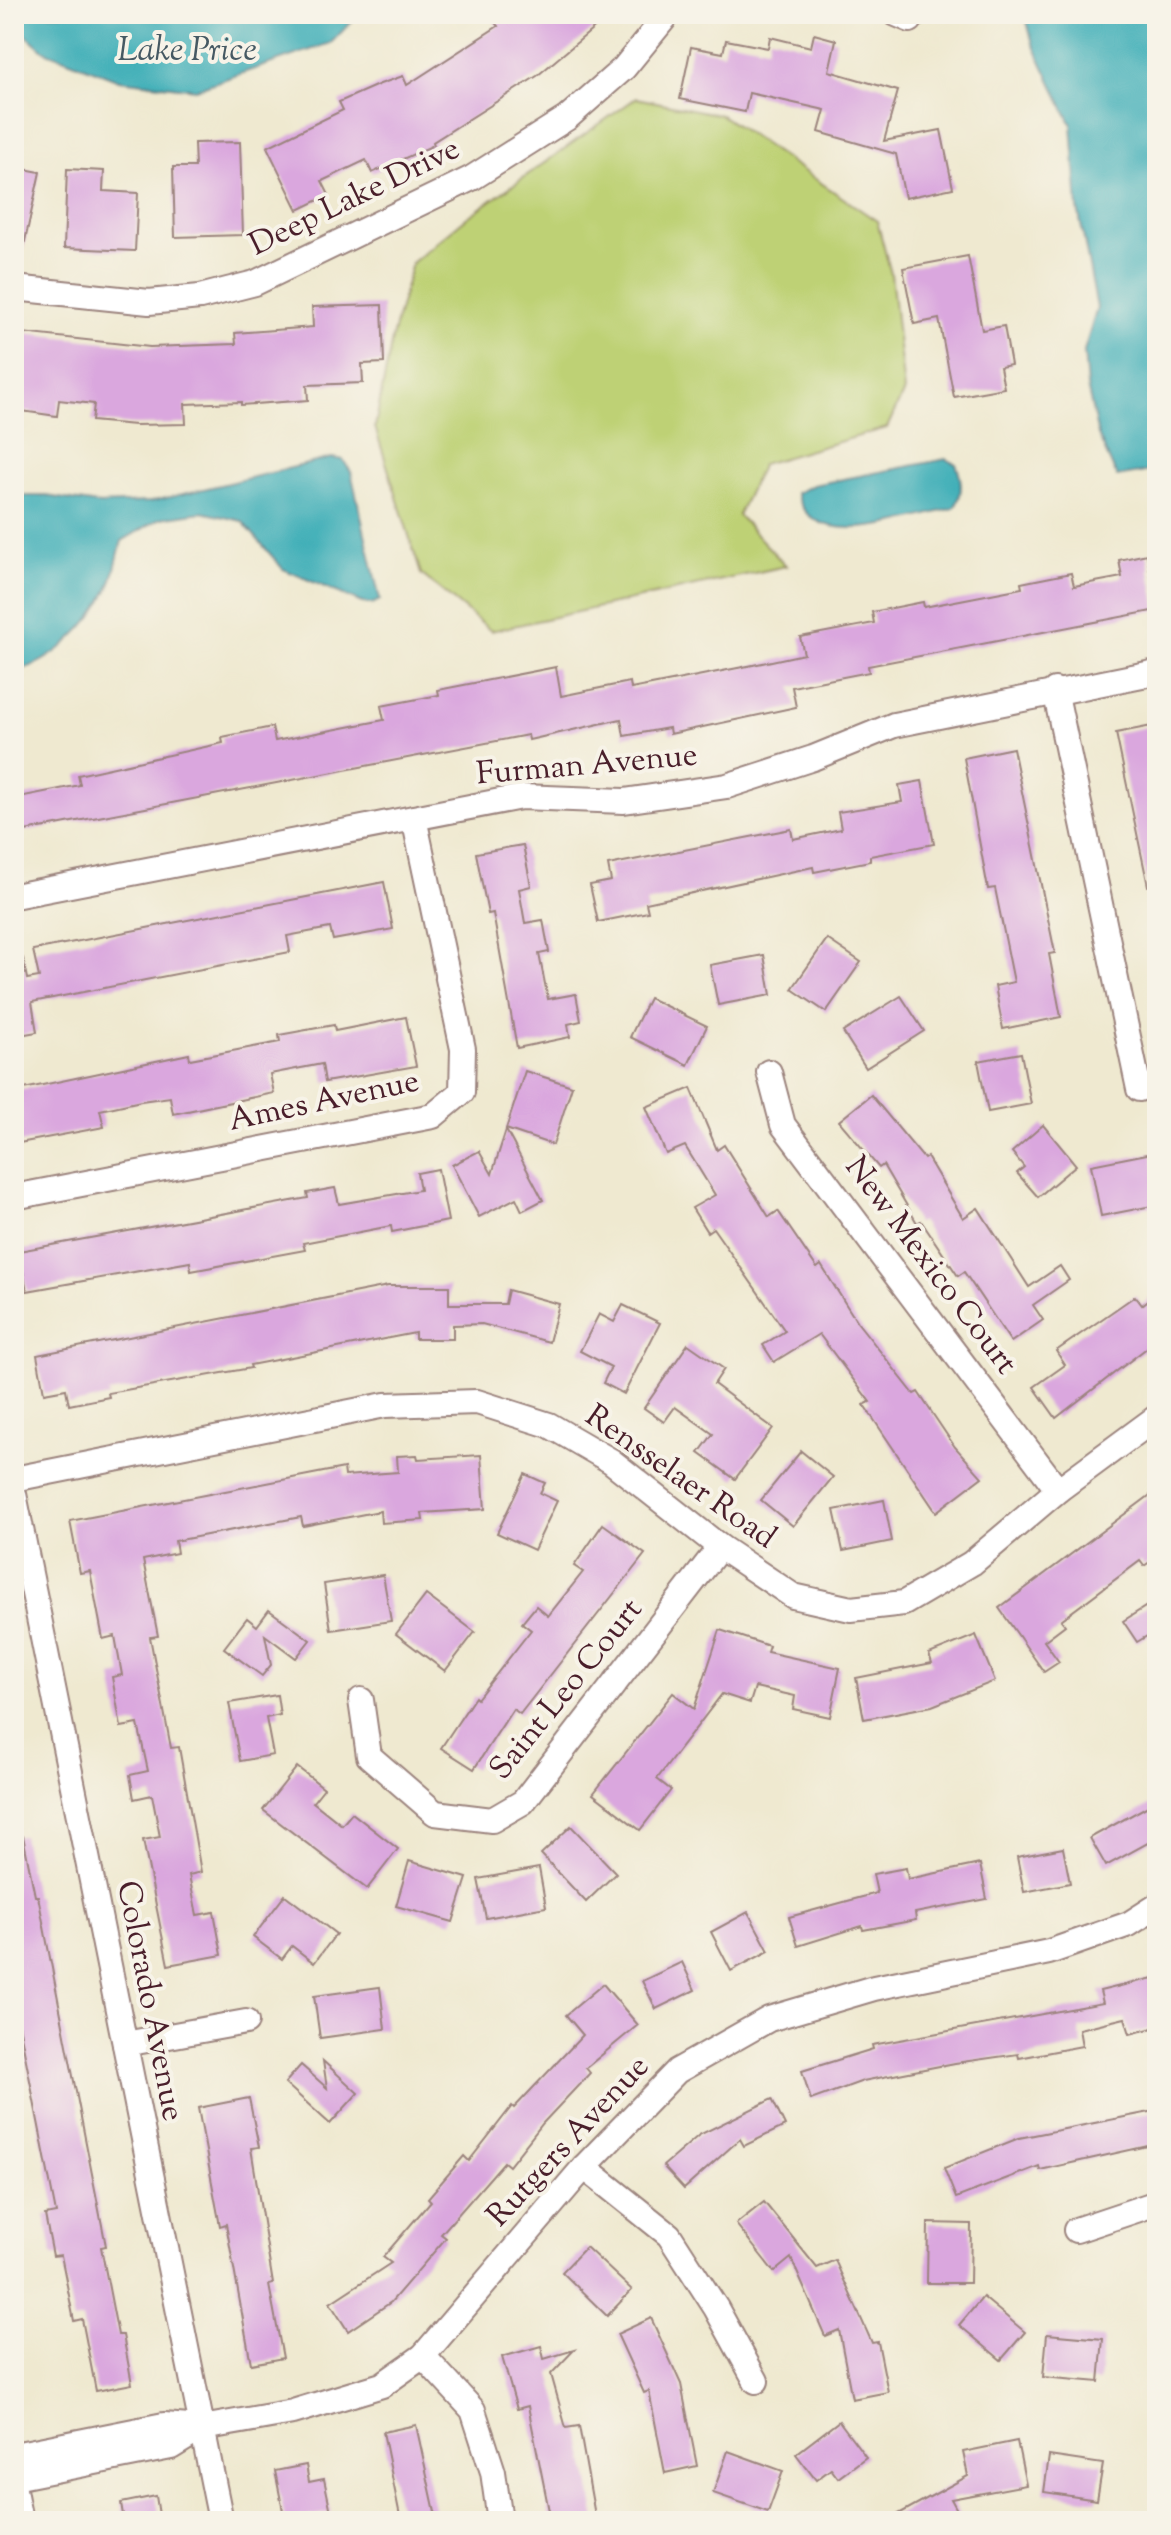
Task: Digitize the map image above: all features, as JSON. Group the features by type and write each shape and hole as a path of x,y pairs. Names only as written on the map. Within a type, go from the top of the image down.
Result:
{"street":[{"name":"Deep Lake Drive","path":"14,288 149,302 200,297 255,283 472,178 567,118 624,68 668,14"},
{"name":"Furman Avenue","path":"14,896 521,797 624,801 727,786 813,758 894,725 1055,690 1157,672"},
{"path":"1055,690 1139,1089"},
{"name":"Ames Avenue","path":"14,1197 433,1116 462,1092 463,1049 414,818"},
{"name":"New Mexico Court","path":"769,1072 783,1125 1058,1490"},
{"name":"Rensselaer Road","path":"14,1479 385,1405 477,1402 549,1425 611,1461 720,1547 793,1596 851,1609 904,1603 972,1563 1058,1490 1157,1417"},
{"name":"Colorado Avenue","path":"14,1494 221,2521"},
{"name":"Saint Leo Court","path":"361,1700 369,1756 435,1813 492,1820 523,1802 720,1547"},
{"name":"Rutgers Avenue","path":"14,2455 164,2425 202,2428 293,2412 382,2385 423,2356 584,2167 677,2071 769,2019 874,1988 1049,1952 1129,1924 1157,1906"},
{"path":"125,2044 246,2022"},
{"path":"584,2167 669,2235 716,2308 756,2381"},
{"path":"1076,2230 1157,2203"},
{"path":"423,2356 473,2410 493,2472 500,2521"},
{"name":"Rutgers Avenue","path":"14,2478 171,2447 202,2428"},
{"path":"14,2490 20,2521"}],"green space":[{"path":"636,98 721,115 877,221 891,274 904,391 887,428 762,464 738,515 786,566 491,631 421,574 375,427 393,334 412,263 465,219"}],"water":[{"name":"Lake Price","path":"14,14 359,14 331,43 196,89 119,80 44,51 14,24"},
{"path":"1025,14 1157,14 1157,470 1117,477 1098,435 1087,386 1084,351 1097,308 1078,208 1072,125 1033,44"},
{"path":"332,458 343,460 351,472 380,600 372,604 362,603 283,569 242,521 202,512 161,518 122,541 108,590 81,629 42,660 14,671 14,496 47,496 97,504 150,502"},
{"path":"946,459 956,464 960,475 961,492 957,503 954,508 913,519 864,528 841,528 821,523 805,512 796,493 813,485"}],"building":[{"path":"487,14 611,14 537,76 433,142 434,145 372,173 366,160 322,181 329,195 298,210 267,147 343,110 339,102 403,76 407,85 498,26"},
{"path":"814,34 836,40 829,71 898,91 884,141 941,130 953,188 905,198 896,154 819,132 825,110 749,93 745,112 680,99 691,47 723,53 726,40 768,48 770,37 811,47"},
{"path":"240,142 243,235 175,237 173,167 195,167 194,143"},
{"path":"14,167 40,172 22,255 14,255"},
{"path":"67,169 104,171 103,191 138,193 135,251 64,248"},
{"path":"968,256 982,330 1004,326 1011,365 1000,367 1004,388 954,397 939,319 914,324 903,268"},
{"path":"382,305 384,363 362,364 363,383 307,385 308,400 241,405 241,402 185,404 186,424 135,425 92,421 94,404 59,400 57,416 14,410 14,332 150,347 236,344 235,333 313,327 312,307"},
{"path":"1147,554 1157,610 868,666 869,672 792,687 796,707 670,734 669,728 624,736 621,719 529,740 528,735 14,833 14,798 80,785 78,775 223,743 222,737 272,727 275,741 384,720 381,706 439,695 438,690 556,667 561,696 630,682 631,689 753,665 804,654 800,637 874,623 872,612 923,602 924,607 1022,588 1021,583 1071,573 1074,586 1122,577 1119,560"},
{"path":"1157,725 1157,885 1148,886 1116,733"},
{"path":"1013,748 1055,953 1049,954 1061,1017 1003,1029 995,986 1014,982 995,888 988,889 964,758"},
{"path":"922,781 934,844 870,856 870,861 814,872 813,867 646,903 648,912 598,922 590,885 611,881 608,865 791,829 793,839 841,829 838,812 902,802 899,785"},
{"path":"523,845 531,886 519,889 525,923 543,920 549,952 539,954 548,999 576,994 581,1021 568,1024 570,1037 517,1048 493,913 488,914 476,853"},
{"path":"384,882 393,929 333,940 330,928 287,936 290,952 32,1002 37,1032 14,1036 14,959 23,958 27,979 39,977 33,950"},
{"path":"827,939 861,962 826,1012 792,989"},
{"path":"764,955 771,995 718,1005 710,965"},
{"path":"901,996 924,1031 866,1068 843,1032"},
{"path":"649,998 707,1026 688,1065 630,1037"},
{"path":"406,1017 416,1066 325,1082 322,1064 270,1074 274,1093 173,1114 170,1097 141,1101 100,1110 104,1127 14,1144 14,1091 189,1054 190,1059 280,1042 279,1035 334,1025 335,1031"},
{"path":"1021,1053 1031,1104 988,1112 978,1061"},
{"path":"525,1071 572,1086 553,1145 506,1129"},
{"path":"691,1088 717,1150 724,1145 769,1217 778,1211 817,1268 821,1265 857,1322 914,1394 918,1392 955,1447 982,1477 936,1512 864,1405 870,1402 819,1334 774,1362 763,1345 785,1331 713,1228 707,1232 692,1208 715,1195 685,1146 666,1154 646,1107"},
{"path":"871,1095 924,1159 927,1157 963,1218 978,1208 1029,1287 1060,1266 1069,1280 1033,1305 1043,1320 1011,1342 964,1272 958,1276 921,1221 917,1223 883,1165 879,1168 839,1121"},
{"path":"1043,1125 1076,1165 1038,1197 1017,1173 1024,1167 1012,1152"},
{"path":"506,1130 543,1200 522,1211 516,1198 479,1217 452,1165 479,1151 492,1174"},
{"path":"1152,1153 1157,1205 1101,1216 1091,1165"},
{"path":"438,1169 448,1221 392,1232 391,1226 303,1243 305,1250 191,1271 190,1262 27,1291 19,1251 308,1198 307,1193 335,1188 339,1204 420,1190 417,1173"},
{"path":"388,1286 449,1286 449,1304 505,1304 508,1290 559,1304 549,1342 482,1324 453,1325 453,1339 415,1339 415,1333 250,1365 251,1368 108,1393 109,1397 69,1405 66,1389 44,1393 37,1355"},
{"path":"1157,1293 1157,1340 1056,1418 1034,1387 1065,1365 1056,1351 1135,1296 1142,1305"},
{"path":"623,1305 660,1323 624,1394 603,1383 611,1367 580,1351 599,1314 614,1322"},
{"path":"688,1344 724,1369 714,1384 773,1428 735,1479 699,1453 713,1434 675,1407 664,1422 644,1408"},
{"path":"801,1451 833,1477 793,1526 761,1500"},
{"path":"417,1455 418,1459 481,1455 485,1509 422,1513 423,1520 381,1523 380,1511 303,1526 301,1517 175,1541 177,1553 143,1560 158,1636 150,1637 171,1748 179,1747 201,1872 189,1875 197,1915 214,1912 222,1955 168,1965 143,1840 160,1837 152,1795 134,1799 130,1775 148,1771 138,1724 121,1727 112,1677 122,1675 115,1636 103,1639 90,1571 80,1573 70,1521 344,1468 345,1476 398,1472 397,1456"},
{"path":"525,1474 545,1483 540,1493 557,1501 534,1550 497,1533"},
{"path":"1157,1490 1157,1557 1144,1566 1140,1561 1061,1620 1065,1625 1044,1641 1059,1662 1044,1672 999,1608"},
{"path":"884,1500 892,1541 843,1551 834,1510"},
{"path":"603,1524 645,1554 520,1714 513,1709 474,1769 441,1748 475,1697 477,1699 531,1630 522,1623 536,1606 548,1616 583,1572 574,1566"},
{"path":"383,1575 391,1621 331,1630 324,1584"},
{"path":"426,1595 475,1632 445,1671 396,1634"},
{"path":"1150,1604 1157,1615 1157,1630 1137,1642 1123,1621"},
{"path":"269,1610 310,1640 296,1658 265,1635 271,1665 262,1676 224,1648 247,1618 257,1626"},
{"path":"720,1630 769,1646 767,1652 840,1668 830,1717 793,1709 795,1696 755,1687 750,1703 722,1694 657,1779 671,1790 640,1830 593,1794 673,1693 694,1709"},
{"path":"976,1635 995,1681 932,1706 864,1719 856,1678 932,1663 929,1654"},
{"path":"277,1695 280,1715 266,1718 273,1755 240,1761 229,1703"},
{"path":"297,1767 324,1788 313,1802 342,1825 352,1813 398,1849 367,1889 263,1810"},
{"path":"1157,1801 1157,1838 1106,1866 1090,1838"},
{"path":"571,1826 616,1873 586,1902 541,1854"},
{"path":"23,1836 35,1896 38,1896 106,2246 101,2247 118,2335 123,2335 132,2384 96,2391 82,2319 74,2321 61,2255 53,2256 45,2215 56,2213 14,1999 14,1837"},
{"path":"1063,1848 1070,1883 1024,1892 1017,1857"},
{"path":"409,1861 467,1878 453,1922 396,1906"},
{"path":"980,1864 987,1899 915,1913 916,1920 863,1930 862,1926 798,1946 789,1917 877,1893 873,1874 906,1868 908,1879"},
{"path":"539,1868 546,1907 486,1918 478,1879"},
{"path":"285,1895 336,1934 314,1963 292,1946 282,1959 253,1937"},
{"path":"748,1912 769,1951 731,1971 711,1932"},
{"path":"682,1962 695,1990 656,2009 642,1981"},
{"path":"1153,1978 1157,2027 1130,2034 1125,2018 1079,2029 1082,2046 1019,2058 1018,2054 955,2063 863,2081 811,2100 802,2071 873,2049 872,2045 1103,2003 1100,1991"},
{"path":"603,1984 638,2025 586,2068 590,2073 543,2123 509,2166 504,2162 441,2234 446,2238 391,2302 348,2331 330,2303 391,2263 383,2257 431,2201 428,2198 464,2156 469,2161 512,2106 514,2108 583,2035 566,2015"},
{"path":"380,1987 385,2029 320,2038 314,1996"},
{"path":"323,2061 358,2093 330,2124 285,2083 301,2065 327,2088"},
{"path":"249,2098 259,2147 251,2148 273,2284 269,2285 283,2358 251,2364 226,2224 220,2226 198,2108"},
{"path":"772,2099 785,2126 744,2146 740,2139 684,2189 663,2166 699,2135"},
{"path":"1155,2111 1157,2144 1040,2170 1039,2166 956,2198 944,2168 1019,2138"},
{"path":"764,2202 817,2268 835,2260 872,2343 878,2342 888,2392 852,2399 839,2330 825,2336 791,2258 774,2272 736,2224"},
{"path":"928,2223 971,2224 970,2283 927,2283"},
{"path":"586,2247 632,2290 607,2316 562,2272"},
{"path":"983,2297 1025,2332 1001,2360 959,2325"},
{"path":"651,2318 681,2384 697,2466 665,2473 649,2391 644,2393 617,2334"},
{"path":"1047,2334 1103,2339 1099,2382 1043,2377"},
{"path":"541,2346 544,2359 574,2350 551,2374 566,2428 579,2426 596,2521 551,2521 528,2406 517,2409 502,2357"},
{"path":"839,2421 866,2457 838,2478 831,2469 816,2480 796,2454"},
{"path":"416,2425 437,2521 401,2521 383,2432"},
{"path":"1017,2441 1026,2485 951,2499 963,2521 886,2521 968,2476 963,2452"},
{"path":"728,2451 783,2471 768,2512 713,2493"},
{"path":"1049,2456 1103,2464 1097,2500 1044,2492"},
{"path":"306,2465 309,2482 324,2479 331,2512 285,2521 275,2471"},
{"path":"156,2496 160,2521 124,2521 121,2503"}]}
